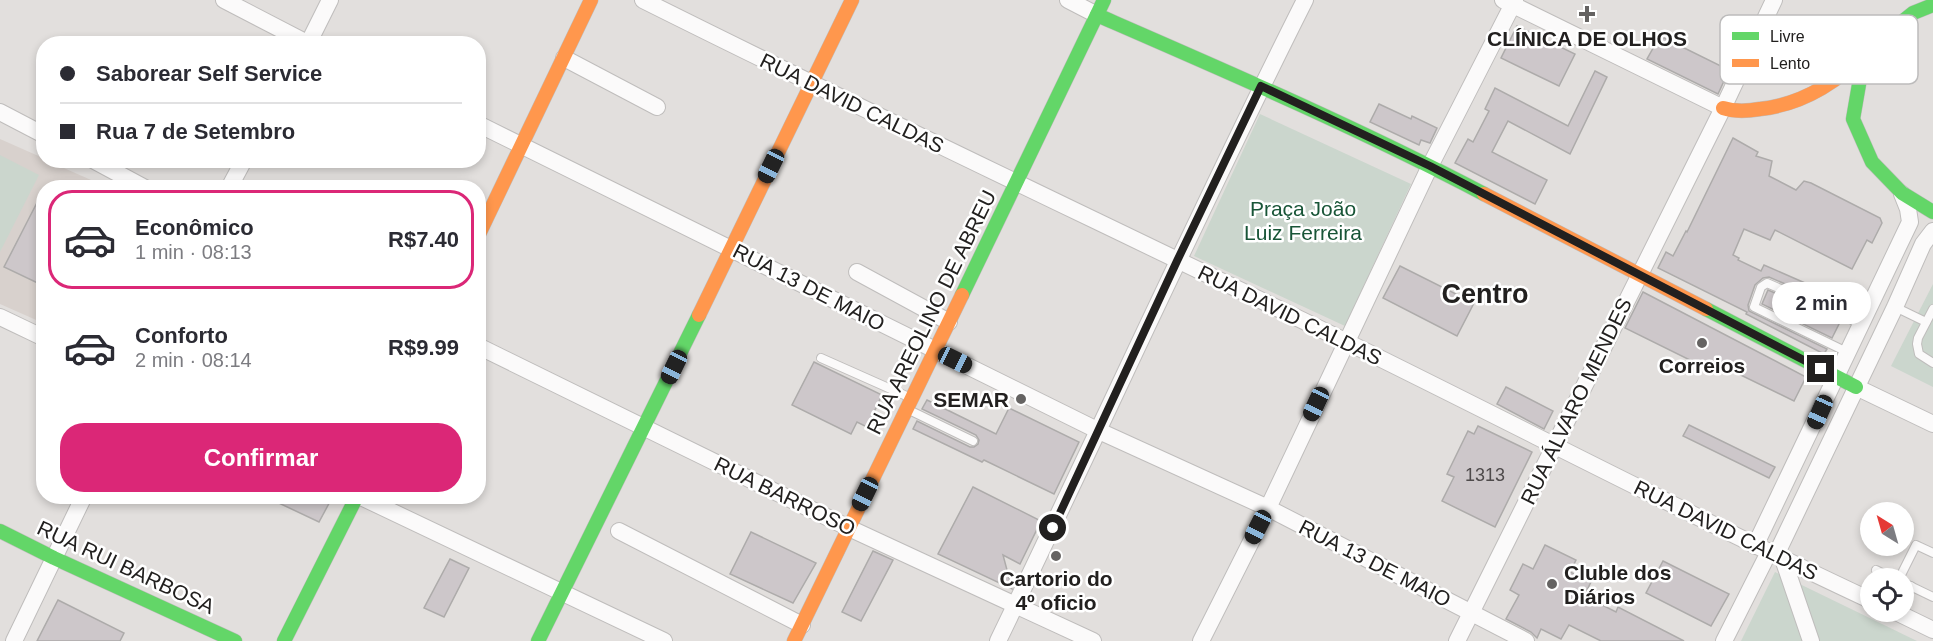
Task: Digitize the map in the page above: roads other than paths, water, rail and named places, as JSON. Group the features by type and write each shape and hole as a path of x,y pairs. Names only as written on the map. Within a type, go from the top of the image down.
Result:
{"street":[{"path":"224,0 294,36"},
{"path":"312,36 330,0"},
{"path":"486,219 591,0"},
{"name":"RUA DAVID CALDAS","path":"643,0 1860,595"},
{"path":"538,641 852,0"},
{"path":"1068,0 1100,7 1430,166 1835,377 1933,424"},
{"path":"999,641 1177,261 1305,0"},
{"name":"RUA ÁLVARO MENDES","path":"1767,15 1774,0"},
{"path":"1201,641 1268,508 1510,2 1734,112 1765,110 1794,104 1829,84"},
{"path":"1910,15 1933,5"},
{"name":"RUA AREOLINO DE ABREU","path":"794,641 1018,182 1100,7"},
{"path":"564,58 657,107"},
{"name":"RUA ÁLVARO MENDES","path":"1457,641 1734,84"},
{"path":"1859,84 1853,119 1872,162 1902,193 1933,212"},
{"path":"0,112 36,131"},
{"name":"RUA 13 DE MAIO","path":"486,128 1099,431 1268,508 1526,641"},
{"path":"108,168 130,180"},
{"path":"1811,641 1771,553 1769,517 1910,222 1902,193"},
{"path":"1725,641 1771,553 1790,526 1923,244 1933,231"},
{"path":"857,272 949,321"},
{"path":"1878,290 1896,303"},
{"path":"0,317 36,334"},
{"name":"RUA BARROSO","path":"486,350 849,528 1093,641"},
{"path":"1797,461 1816,470"},
{"path":"14,641 80,504"},
{"path":"284,641 354,504"},
{"path":"375,504 664,641"},
{"path":"1769,517 1790,526"},
{"name":"RUA RUI BARBOSA","path":"0,531 235,641"},
{"path":"619,531 802,625"},
{"path":"1914,618 1933,630"}],"lane":[{"path":"1847,352 1754,307 1761,287 1767,283 1861,324"},
{"path":"1896,303 1926,322"},
{"path":"1933,309 1918,338 1917,350 1921,356 1933,363"},
{"path":"820,358 909,404 973,441"},
{"path":"1902,568 1916,545 1933,553"},
{"path":"1914,588 1933,597"}],"place":[{"name":"CLÍNICA DE OLHOS","path":"1587,14"},
{"name":"Correios","path":"1702,343"},
{"name":"SEMAR","path":"1021,399"},
{"name":"Cartorio do 4º oficio","path":"1056,556"},
{"name":"Cluble dos Diários","path":"1552,584"}],"district":[{"name":"Centro","path":"1485,294"}],"park label":[{"name":"Praça João Luiz Ferreira","path":"1303,220"}]}
